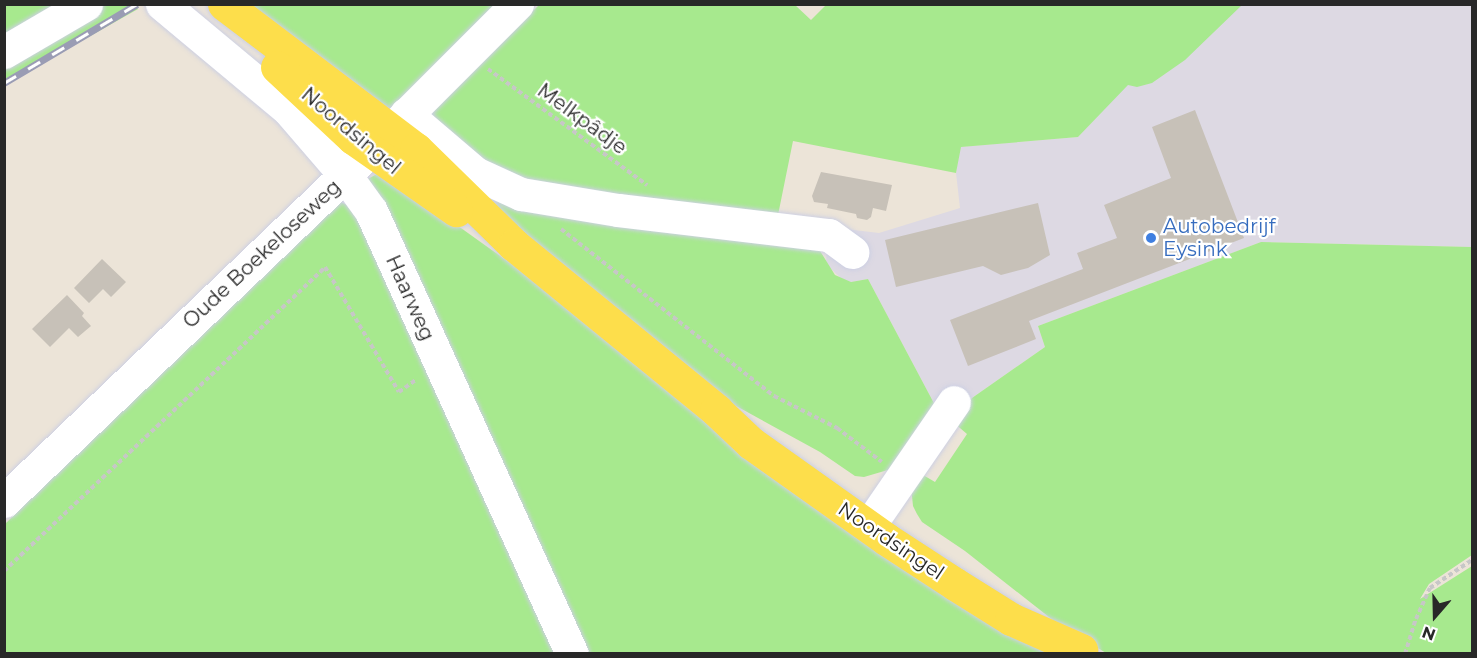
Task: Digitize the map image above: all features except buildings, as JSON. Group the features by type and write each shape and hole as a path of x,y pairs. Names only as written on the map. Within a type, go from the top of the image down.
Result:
{"main road":[{"name":"Noordsingel","path":"198,4 277,67 389,131"},
{"name":"Noordsingel","path":"224,4 389,131 464,215 514,245 716,410 751,443 886,539 1011,619 1083,652"},
{"name":"Noordsingel","path":"716,410 764,432 1028,609 1083,652"}],"street":[{"path":"4,52 86,4"},
{"name":"Haarweg","path":"162,4 288,109 345,175 371,211 572,654"},
{"name":"Oude Boekeloseweg","path":"4,501 345,175 517,4"},
{"path":"389,131 521,194 618,210 829,235 852,252"},
{"path":"879,511 904,478 954,402"}],"path":[{"name":"Melkpâdje","path":"466,53 649,187 618,210"},
{"path":"557,227 774,396 837,428 904,478"},
{"path":"4,571 325,267 399,392 439,363"},
{"path":"1405,654 1416,619 1430,588 1473,560"}],"shaded area":[{"path":"1219,5 1472,5 1472,247 1261,242 1038,326 1045,347 972,398 953,422 937,409 868,279 851,282 843,280 830,268 826,261 829,227 879,233 960,208 956,173 960,147 1078,137 1128,84"}],"green space":[{"path":"5,4 57,5 5,35"},
{"path":"827,4 1242,5 1185,60 1152,83 1137,87 1128,85 1078,137 961,147 956,173 793,141 777,220 523,188 420,114 487,56 539,5 795,5 811,20"},
{"path":"90,5 135,5 138,9 5,84 4,54"},
{"path":"241,5 502,5 387,115"},
{"path":"411,128 474,178 817,246 835,275 851,282 868,279 937,409 898,467 864,477 855,476 820,452 727,401 552,262"},
{"path":"375,175 388,176 1057,653 583,653 366,180"},
{"path":"337,200 347,205 374,235 566,653 5,654 5,524"},
{"path":"1261,242 1472,247 1472,555 1429,584 1420,599 1472,566 1472,653 1106,653 1054,621 965,551 922,522 917,514 913,506 911,487 918,472 935,482 967,434 953,422 972,398 1045,347 1038,326"}],"railway":[{"path":"4,83 137,4"}],"place":[{"name":"Autobedrijf Eysink","path":"1151,238"}]}
